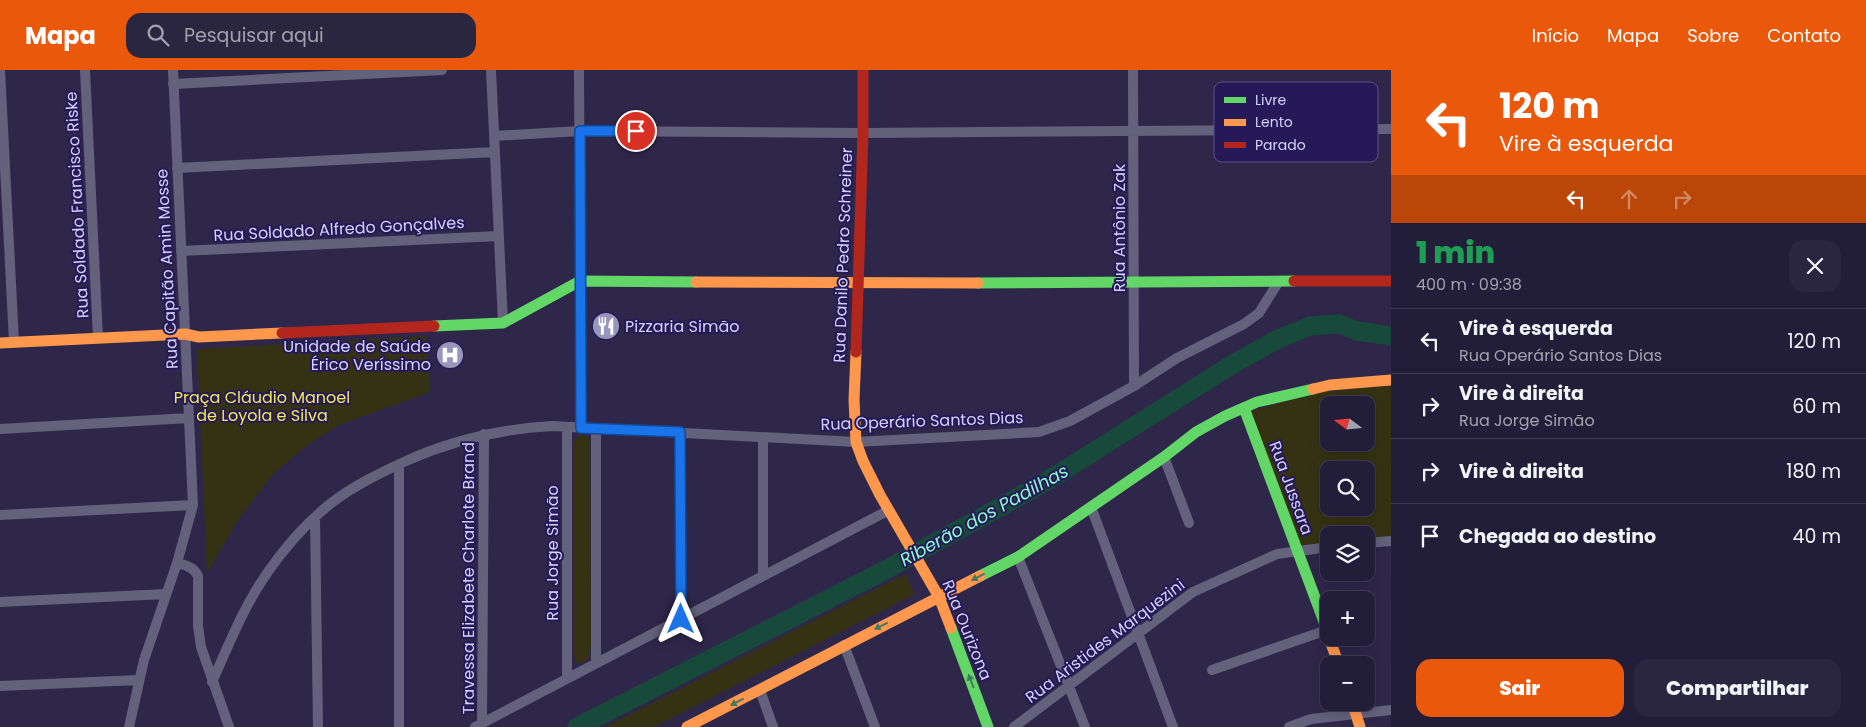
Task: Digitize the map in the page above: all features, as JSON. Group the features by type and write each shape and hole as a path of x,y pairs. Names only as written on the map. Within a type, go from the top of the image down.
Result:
{"street":[{"path":"0,70 5,259 14,342"},
{"name":"Rua Soldado Francisco Riske","path":"85,70 98,338"},
{"name":"Rua Capitão Amin Mosse","path":"129,727 151,635 177,562 193,505 173,70"},
{"path":"173,84 442,70"},
{"path":"491,70 503,323"},
{"path":"579,70 581,428"},
{"name":"Rua Danilo Pedro Schreiner","path":"856,442 854,400 863,133 863,70"},
{"name":"Rua Antônio Zak","path":"1133,70 1134,386"},
{"path":"1378,129 1391,129"},
{"path":"494,136 580,131 863,133 1214,130"},
{"path":"177,168 495,152"},
{"name":"Rua Soldado Alfredo Gonçalves","path":"181,251 499,236"},
{"path":"0,343 185,334 199,337 503,323 580,281 858,283 1391,281"},
{"name":"Rua Operário Santos Dias","path":"212,682 242,616 254,596 282,555 315,517 352,488 400,464 452,442 484,434 535,427 596,428 856,442 1039,432 1070,421 1134,386 1178,358 1229,333 1252,319 1266,304 1280,281"},
{"path":"687,727 1018,557 1164,457 1196,432 1224,416 1256,402 1330,385 1391,380"},
{"name":"Rua Jussara","path":"1244,408 1320,613"},
{"path":"0,429 189,418"},
{"name":"Rua Jorge Simão","path":"567,427 567,678"},
{"path":"596,428 596,663"},
{"path":"680,432 681,619"},
{"name":"Travessa Elizabete Charlote Brand","path":"478,725 484,434"},
{"path":"763,437 763,576"},
{"name":"Rua Ourizona","path":"856,442 871,478 939,597 988,727"},
{"path":"1164,457 1189,523"},
{"path":"400,464 400,727"},
{"path":"0,515 193,505"},
{"path":"1091,507 1173,727"},
{"path":"478,725 889,510"},
{"path":"315,517 318,727"},
{"path":"1375,543 1391,541"},
{"name":"Rua Aristides Marquezini","path":"1014,727 1194,592 1277,554 1320,548"},
{"path":"1018,557 1085,727"},
{"path":"177,562 196,571 198,576 199,634 204,660 229,727"},
{"path":"0,602 166,594"},
{"path":"925,605 939,610 946,616"},
{"path":"1212,670 1320,636"},
{"path":"844,645 875,727"},
{"path":"0,686 139,680"},
{"path":"760,690 773,727"},
{"path":"1375,709 1391,710"},
{"path":"1289,727 1342,711"},
{"path":"1354,711 1360,727"}],"green space":[{"name":"Praça Cláudio Manoel de Loyola e Silva","path":"426,336 430,392 339,425 309,444 274,473 240,517 207,573 197,349"},
{"path":"1391,385 1391,538 1375,539 1375,526 1320,526 1320,544 1300,546 1250,411 1321,392"},
{"path":"583,435 589,438 590,442 591,647 588,660 581,664 577,663 573,654 573,446 576,438"},
{"path":"905,574 915,594 654,727 605,727"}],"waterway":[{"name":"Riberão dos Padilhas","path":"577,727 880,573 1042,484 1233,364 1278,339 1310,326 1339,324 1357,331 1391,336"}],"traffic: fast":[{"path":"434,326 503,323 580,281 696,282"},
{"path":"978,283 1294,281"},
{"path":"980,576 1018,557 1164,457 1196,432 1225,416 1257,402 1313,389"},
{"path":"1244,408 1320,611"},
{"path":"951,628 988,727"}],"traffic: slow":[{"path":"696,282 978,283"},
{"path":"0,343 185,334 199,337 282,333"},
{"path":"856,352 854,400 856,442 880,495 939,597 951,628"},
{"path":"1313,389 1330,385 1391,380"},
{"path":"687,727 980,576"},
{"path":"1332,646 1336,656"},
{"path":"1355,711 1360,727"}],"traffic: jam":[{"path":"856,352 863,133 863,70"},
{"path":"1294,281 1391,281"},
{"path":"282,333 434,326"}],"place":[{"name":"Pizzaria Simão","path":"606,326"},
{"name":"Unidade de Saúde Érico Veríssimo","path":"450,355"}],"route":[{"path":"636,131 580,131 581,428 680,432 681,619"}]}
